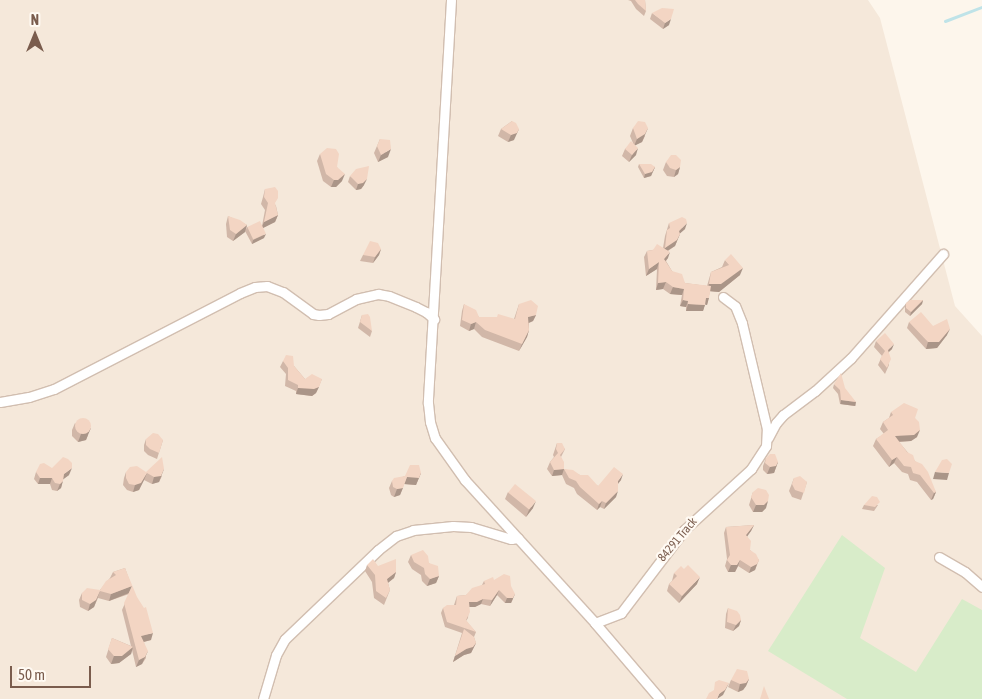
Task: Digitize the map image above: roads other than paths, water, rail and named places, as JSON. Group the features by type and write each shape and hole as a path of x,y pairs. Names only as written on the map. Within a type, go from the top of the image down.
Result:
{"street":[{"path":"451,0 428,402 430,422 435,438 465,480 595,623 660,699"},
{"path":"768,438 783,415 815,391 851,358 943,254"},
{"path":"0,402 29,397 54,389 232,297 255,288 267,286 282,292 313,314 328,314 356,299 378,294 389,296 416,307 434,319"},
{"path":"724,297 734,306 742,323 768,438"},
{"name":"84291 Track","path":"595,623 620,613 684,530 713,502 734,487 762,455 768,438"},
{"path":"263,699 276,655 285,639 378,550 396,536 413,530 452,526 471,527 511,540 518,538"},
{"path":"940,557 959,568 982,587"}],"waterway":[{"path":"945,21 982,7"}]}
